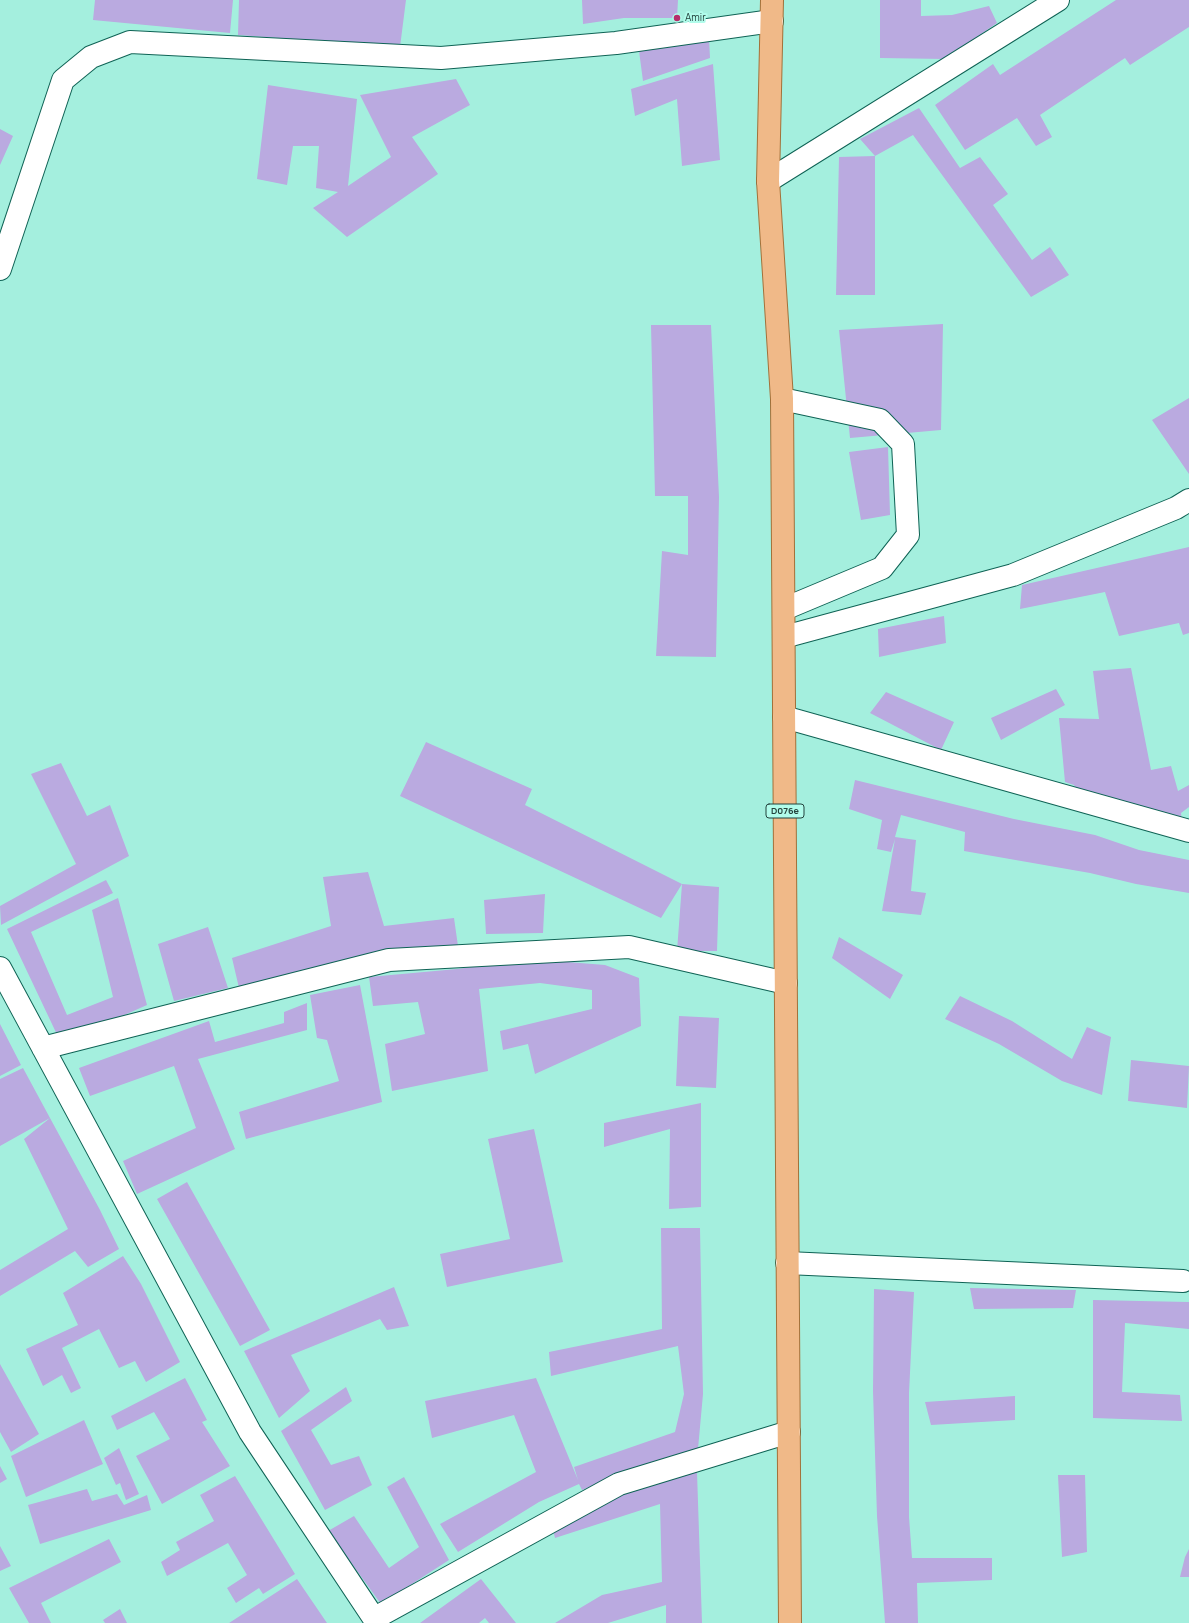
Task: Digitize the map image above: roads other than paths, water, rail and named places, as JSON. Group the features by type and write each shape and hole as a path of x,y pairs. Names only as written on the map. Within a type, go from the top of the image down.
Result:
{"main road":[{"name":"D076e","path":"772,11 768,181 782,398 790,1623"}],"street":[{"path":"768,181 1058,0"},
{"path":"0,269 63,80 91,58 130,42 441,58 616,43 772,11"},
{"path":"782,398 880,420 903,444 908,535 882,568 784,608"},
{"path":"784,637 1013,575 1176,508 1189,500"},
{"path":"784,718 1189,831"},
{"path":"43,1048 388,960 629,947 786,983"},
{"path":"0,968 250,1432 376,1621 618,1484 789,1432"},
{"path":"788,1263 1183,1281"}],"place":[{"name":"Amir","path":"677,18"}]}
